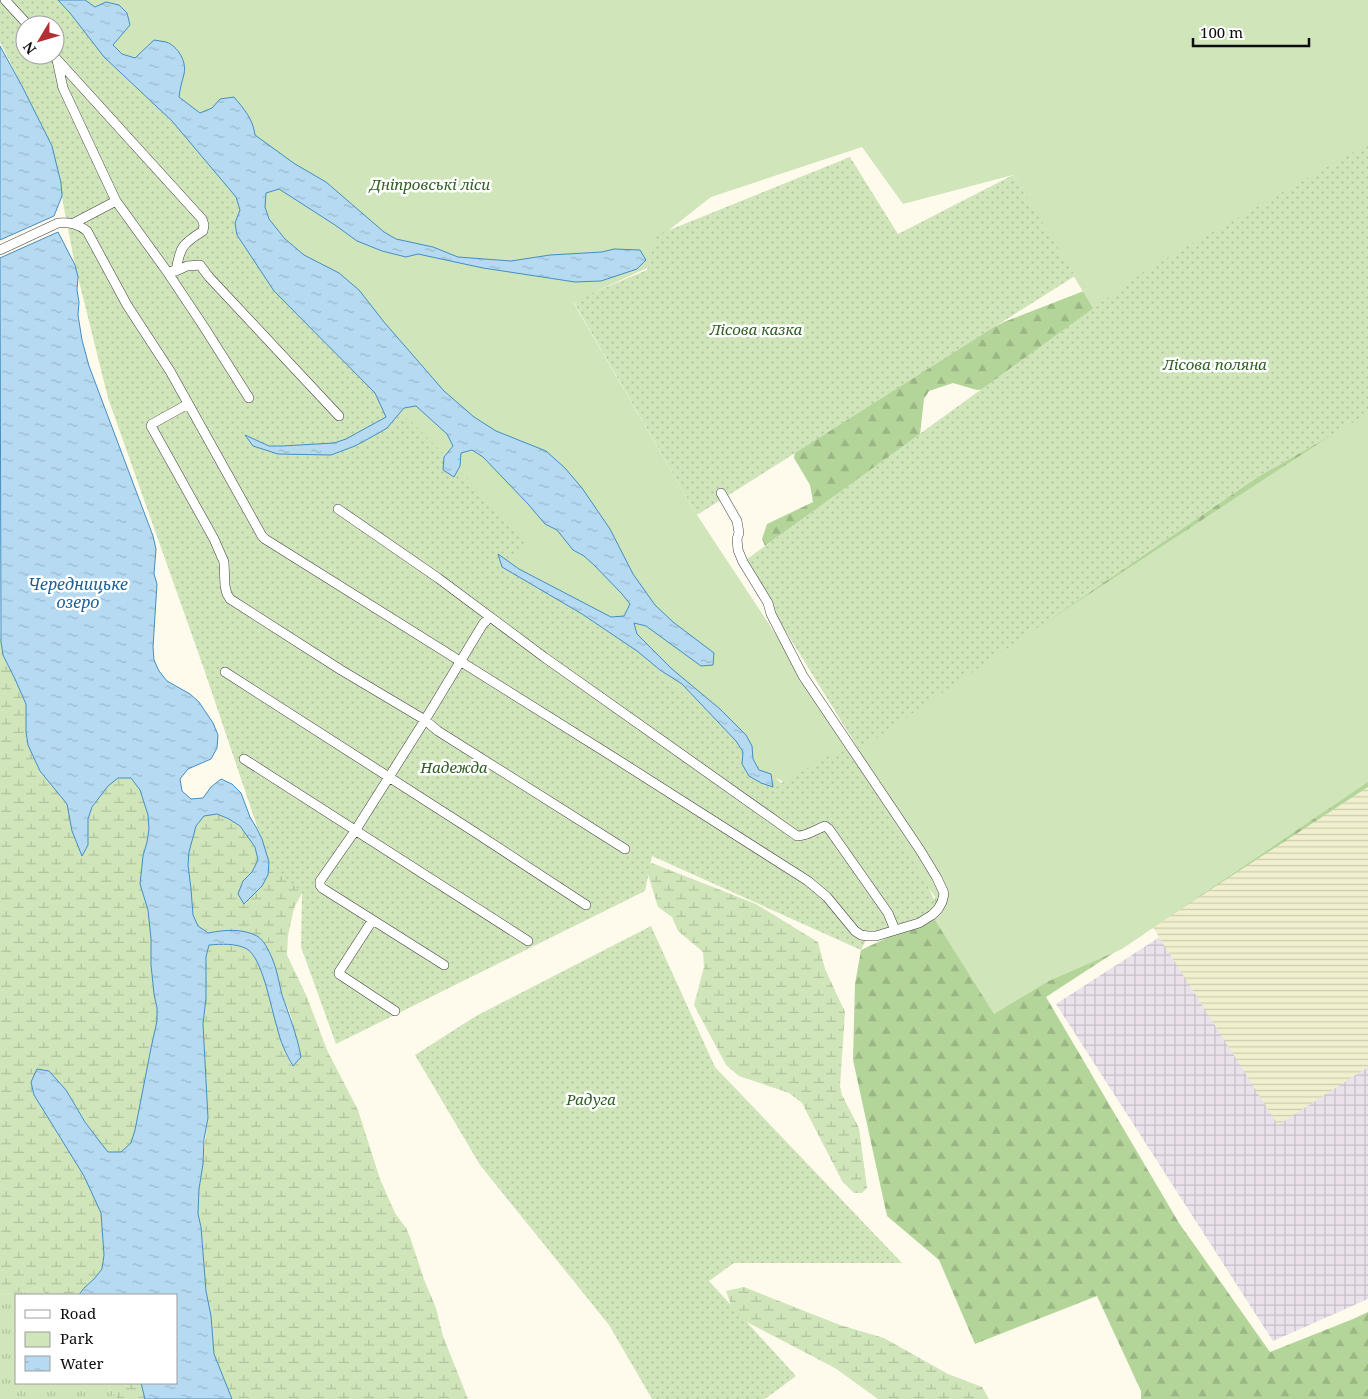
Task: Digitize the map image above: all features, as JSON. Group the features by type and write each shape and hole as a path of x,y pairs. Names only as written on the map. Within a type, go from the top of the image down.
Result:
{"street":[{"path":"5,0 19,15"},
{"path":"57,65 63,88 116,201 171,270 249,398"},
{"path":"61,65 202,219 204,225 202,231 181,247 171,270"},
{"path":"74,223 116,201"},
{"path":"0,250 58,223 74,223 87,231 127,305 170,371 265,539 460,660 808,881 827,897 855,931 861,935 876,936 920,923 932,915 942,902 944,894 937,878 803,676 771,614 768,603 743,562 736,539 739,533 738,521 721,493"},
{"path":"171,270 200,264 209,277 339,416"},
{"path":"188,404 151,426 214,539 224,562 225,586 230,598 341,670 425,720 438,731 625,849"},
{"path":"338,509 438,578 797,836 805,836 824,826 829,829 888,913 895,930"},
{"path":"444,965 322,888 320,882 355,831 483,624 490,617"},
{"path":"225,672 586,905"},
{"path":"244,759 528,941"},
{"path":"372,921 339,974 395,1011"}],"shaded area":[{"path":"1368,787 1368,1067 1278,1125 1152,926"},
{"path":"1368,802 1368,1299 1273,1341 1056,1004"}],"green space":[{"name":"Надежда","path":"0,0 58,0 185,136 375,393 411,421 531,543 502,567 637,651 781,783 848,745 930,890 938,909 908,928 868,936 861,950 652,856 645,891 336,1044 301,947 302,893 269,862 204,669 108,398 75,265 52,146 0,42"},
{"name":"Дніпровські ліси","path":"40,0 1368,0 1368,145 1100,320 1013,175 903,204 862,147 711,197 664,234 662,261 573,302 697,515 854,753 1016,642 1368,413 1368,782 1122,949 1049,981 994,1014 933,917 944,909 834,757 798,789 759,770 502,567 380,403 296,314 65,31 65,15 52,15"},
{"name":"Лісова поляна","path":"1368,144 1368,414 1259,476 859,750 743,562 1149,268"},
{"name":"Лісова казка","path":"850,157 898,234 1013,175 1075,276 697,515 573,301 647,270 657,235"},
{"path":"1107,282 1133,294 995,388 977,390 953,383 929,391 924,399 920,435 765,546 762,539 767,524 813,502 810,485 794,458 796,442 929,360 1004,322"},
{"path":"1368,414 1368,787 1046,997 1179,1223 1270,1352 1368,1312 1368,1399 1141,1399 1141,1391 1097,1296 975,1344 939,1260 887,1216 853,1060 855,984 861,950 908,928 927,913 939,891 859,750 1259,476"},
{"path":"0,632 3,655 26,704 28,745 40,771 68,804 69,817 82,855 88,841 90,813 101,794 115,780 121,778 131,778 140,790 148,815 149,829 143,856 140,884 148,910 151,966 157,1021 135,1130 131,1143 121,1152 108,1152 91,1130 66,1090 31,1082 34,1095 84,1176 101,1213 104,1255 102,1269 80,1294 46,1294 41,1289 35,1287 25,1291 0,1295"},
{"path":"217,814 238,825 252,842 256,852 256,865 243,881 245,904 268,875 269,862 290,879 302,893 294,908 288,936 287,955 307,997 327,1050 358,1110 380,1179 395,1213 410,1237 436,1308 443,1336 468,1399 232,1399 214,1354 211,1316 206,1291 201,1227 198,1214 199,1189 208,1118 203,1024 206,998 206,957 209,945 238,946 247,949 253,955 263,974 281,1040 292,1066 293,1031 292,1020 282,995 274,962 262,940 251,933 239,931 208,933 198,926 193,915 188,865 189,852 196,825 204,816"},
{"path":"652,863 756,904 818,942 825,969 845,1012 840,1086 842,1095 859,1128 867,1188 862,1193 854,1193 842,1181 802,1103 789,1093 739,1076 726,1065 694,1005 704,967 703,952 678,931 672,917 658,907 646,868"},
{"name":"Радуга","path":"651,926 715,1067 902,1263 734,1263 709,1281 796,1376 765,1399 652,1399 609,1325 480,1165 415,1055 476,1016"},
{"path":"35,1287 41,1289 46,1294 15,1294 15,1384 109,1384 117,1399 0,1399 0,1295 25,1291"},
{"path":"744,1287 840,1325 884,1338 948,1374 982,1387 989,1399 878,1399 835,1368 743,1320 732,1308 726,1291"},
{"path":"109,1384 141,1384 145,1399 117,1399"}],"water":[{"path":"58,0 85,0 95,7 106,2 119,5 127,13 130,25 113,45 122,54 135,58 154,40 170,44 181,55 185,69 179,97 200,113 212,108 220,99 234,97 250,119 255,135 295,164 326,182 384,232 396,239 433,247 458,257 511,261 550,255 602,252 614,249 640,250 646,260 637,269 601,281 575,282 483,268 418,254 406,257 382,251 357,241 279,189 266,193 265,207 269,219 285,239 304,255 339,273 359,290 444,391 474,417 496,431 546,451 565,468 582,488 610,529 633,574 655,605 673,622 714,653 713,665 701,666 646,626 634,623 637,634 672,669 720,709 746,735 752,746 753,759 759,770 771,774 773,787 749,776 742,764 743,752 736,741 682,684 582,614 502,567 498,554 519,569 611,617 624,616 630,604 594,565 584,556 573,550 557,530 545,524 483,457 472,450 461,453 460,466 454,477 443,470 444,457 453,446 447,434 416,406 404,408 387,428 377,434 355,446 331,455 278,454 253,446 245,435 269,446 334,443 346,439 386,417 375,393 274,291 237,235 235,223 240,210 236,197 172,121 104,57"},
{"path":"0,46 52,146 61,183 62,196 54,216 0,240"},
{"name":"Чередницьке озеро","path":"58,232 75,265 78,277 78,315 89,366 153,536 156,549 154,574 157,584 153,647 154,660 159,671 167,681 190,694 199,702 213,723 218,735 217,748 211,759 188,769 180,779 182,791 191,799 203,798 211,787 221,779 232,784 241,793 250,817 262,839 269,862 268,875 262,886 244,904 238,894 243,881 252,872 258,860 255,847 240,826 217,814 204,816 196,826 189,852 188,865 193,915 198,926 208,933 239,931 251,933 260,938 264,943 275,967 301,1057 293,1066 278,1032 266,985 253,954 247,949 238,946 209,945 206,957 206,998 203,1024 208,1118 204,1139 198,1214 201,1227 206,1291 211,1316 214,1354 232,1399 145,1399 141,1384 178,1384 178,1294 80,1294 102,1269 104,1255 101,1213 84,1176 34,1095 31,1082 37,1069 49,1071 66,1090 85,1122 108,1152 121,1152 131,1143 135,1130 157,1021 157,1008 151,965 148,910 140,884 143,856 149,829 148,815 140,790 131,778 118,778 108,786 92,807 88,819 88,845 82,856 72,831 67,804 40,771 28,745 26,704 3,655 1,642 0,258"}]}
